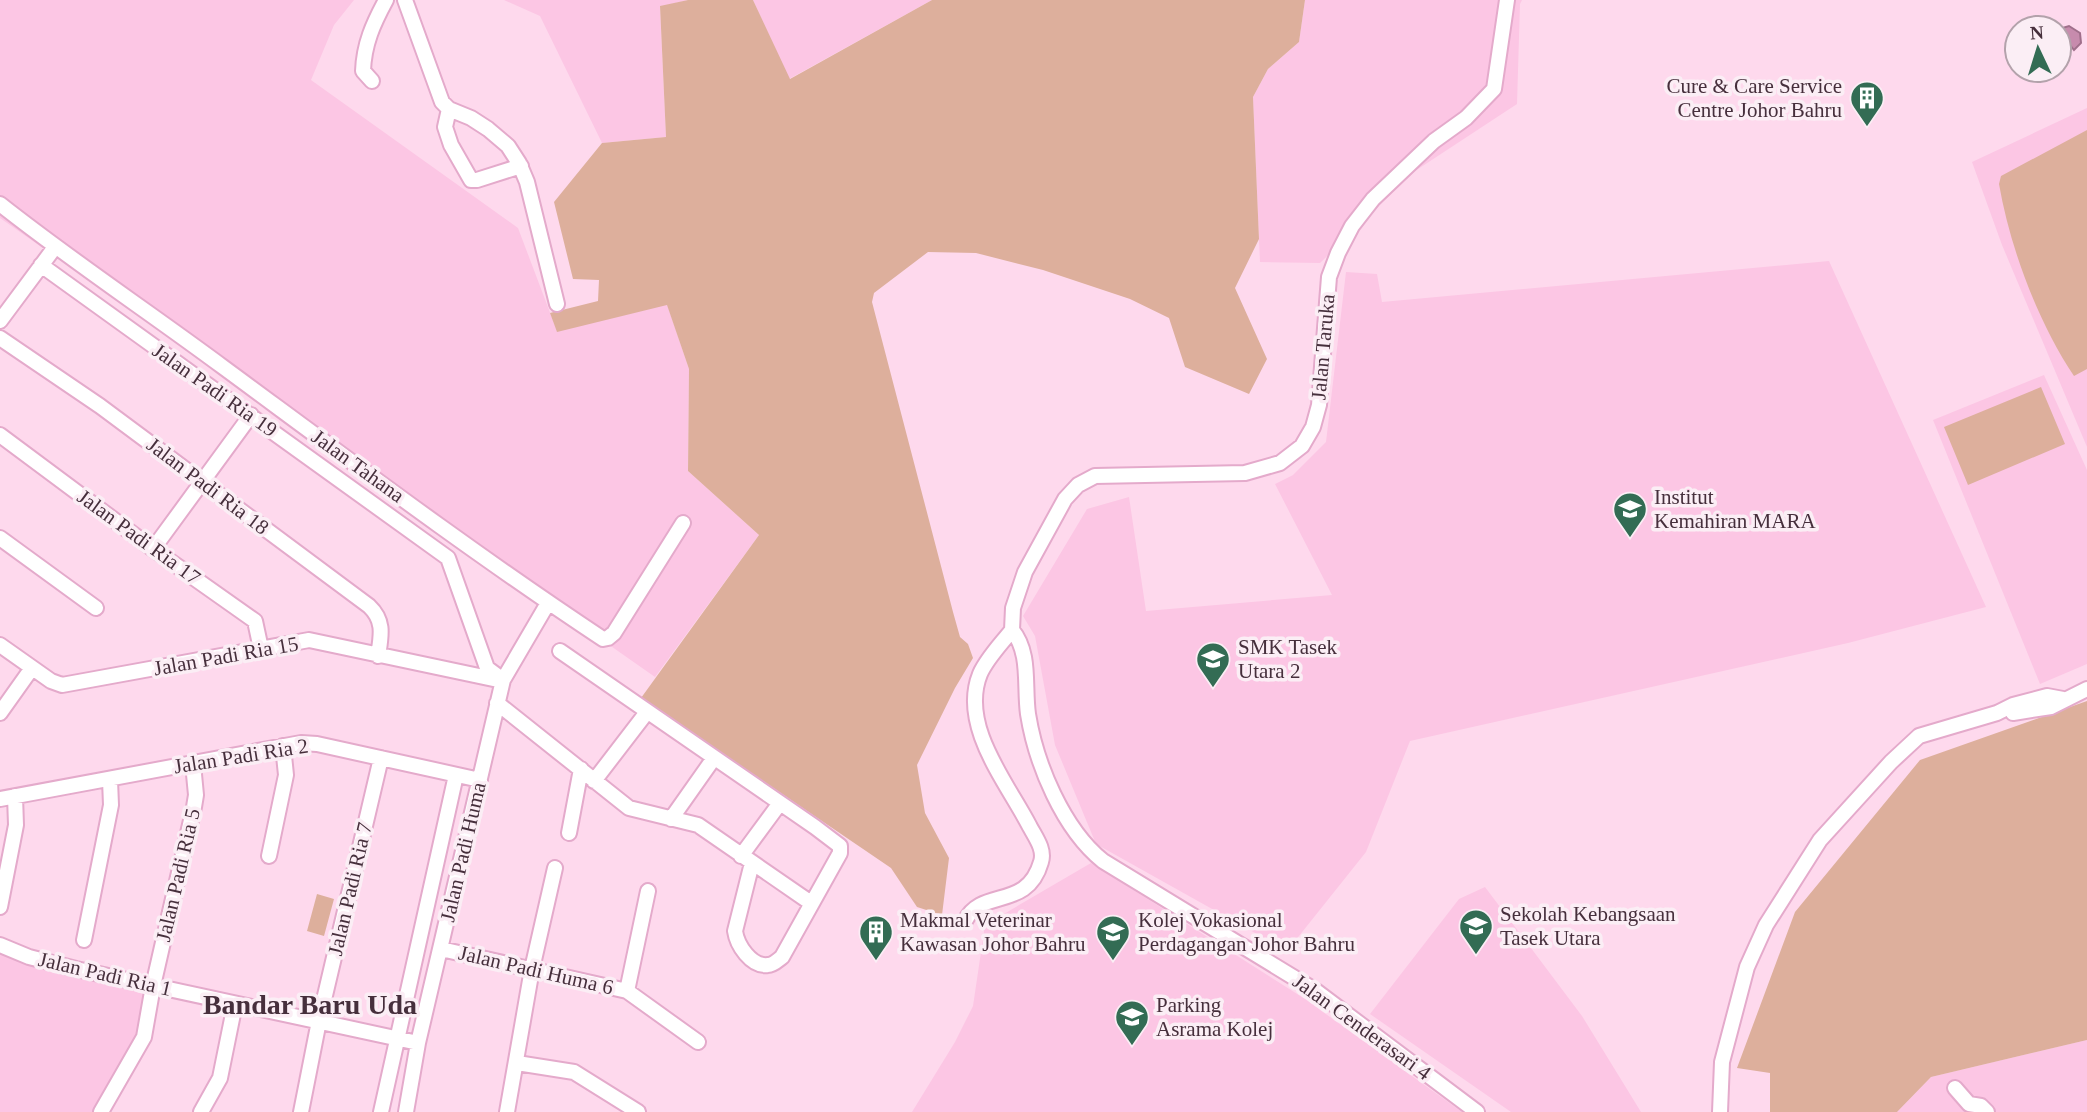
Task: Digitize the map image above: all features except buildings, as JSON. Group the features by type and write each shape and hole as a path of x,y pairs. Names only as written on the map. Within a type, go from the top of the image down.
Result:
{"street":[{"path":"372,81 363,71 363,50 386,0"},
{"path":"405,0 442,102 449,109 488,129 509,146 521,166 557,304"},
{"name":"Jalan Taruka","path":"1012,630 1013,608 1025,572 1065,499 1078,485 1095,476 1245,473 1280,463 1302,446 1313,427 1319,405 1329,277 1338,253 1352,226 1373,199 1434,141 1482,103 1494,89 1507,0"},
{"path":"449,109 446,127 451,145 471,180 521,166"},
{"name":"Jalan Tahana","path":"0,204 55,247 548,603 603,639 614,633 683,523"},
{"path":"0,321 55,247"},
{"name":"Jalan Padi Ria 19","path":"41,265 448,558 487,668 503,680"},
{"name":"Jalan Padi Ria 18","path":"0,338 100,406 375,611 382,629 378,656"},
{"path":"153,549 251,415"},
{"name":"Jalan Padi Ria 17","path":"0,435 255,621 261,649"},
{"path":"0,538 96,608"},
{"name":"Jalan Padi Huma","path":"406,1112 418,1044 503,680 548,603"},
{"path":"965,921 970,911 989,901 1018,894 1035,877 1042,859 1041,848 1016,799 993,764 981,734 977,714 975,694 981,672 1012,630"},
{"name":"Jalan Cenderasari 4","path":"1012,630 1023,646 1025,688 1032,735 1058,804 1086,847 1103,861 1316,991 1477,1112"},
{"name":"Jalan Padi Ria 15","path":"0,645 51,681 62,685 309,640 503,680"},
{"path":"560,651 815,827 841,848 782,957 771,965 762,965 745,953 736,942 735,931 746,860 780,803"},
{"path":"0,713 32,668"},
{"path":"1720,1112 1722,1066 1747,967 1766,925 1820,840 1891,762 1919,736 1997,713 2015,713 2087,689"},
{"path":"497,703 629,808 698,825 811,904"},
{"path":"594,781 647,712"},
{"name":"Jalan Padi Ria 2","path":"7,798 283,746 317,744 480,780"},
{"path":"269,856 286,775 283,746"},
{"name":"Jalan Padi Ria 7","path":"301,1112 319,1021 381,758"},
{"path":"671,819 714,758"},
{"name":"Jalan Padi Ria 5","path":"101,1112 144,1037 194,807 196,795 193,764"},
{"path":"569,833 581,769"},
{"name":"Jalan Padi Huma","path":"381,1112 456,775"},
{"path":"84,940 111,805 110,780"},
{"path":"0,907 16,825 7,798"},
{"path":"507,1112 532,969 555,868"},
{"path":"627,991 648,891"},
{"path":"425,912 449,917"},
{"name":"Jalan Padi Ria 1","path":"0,945 36,959 418,1044"},
{"name":"Jalan Padi Huma 6","path":"441,949 627,991 698,1042"},
{"path":"201,1112 220,1078 235,1003"},
{"path":"517,1063 574,1072 638,1112"},
{"path":"1955,1088 1969,1104 1981,1106 1987,1112"}],"shaded area":[{"path":"0,0 354,0 334,25 311,80 518,228 557,331 667,304 689,369 688,471 759,535 655,677 0,218"},
{"path":"504,0 688,0 660,7 666,137 602,143 540,16"},
{"path":"688,0 753,0 790,79 932,0 1305,0 1299,42 1268,69 1253,97 1259,239 1235,288 1267,359 1249,394 1185,367 1169,318 1130,299 1043,270 976,253 928,252 874,293 872,302 953,612 960,637 968,644 973,658 917,765 925,813 949,858 942,915 917,907 891,868 641,698 759,535 688,471 689,369 667,305 557,332 550,313 598,301 599,280 573,279 554,202 602,143 666,137 660,6"},
{"path":"753,0 932,0 789,79"},
{"path":"1305,0 1522,0 1517,104 1415,171 1320,263 1260,262 1253,97 1268,69 1299,42"},
{"path":"2073,29 2080,33 2081,43 2074,50"},
{"path":"2087,108 2087,447 2002,245 1972,162"},
{"path":"2087,130 2087,369 2074,376 2049,332 2027,284 2010,233 1999,184 2001,176"},
{"name":"Institut Kemahiran MARA","path":"1829,261 1986,607 1848,643 1410,741 1366,852 1287,951 1096,844 1055,745 1035,636 1023,616 1087,509 1129,497 1146,611 1332,595 1275,484 1293,475 1326,442 1346,272 1377,274 1382,302"},
{"path":"2044,375 2087,470 2087,664 2040,684 1933,420"},
{"path":"2041,387 2065,444 1968,485 1944,427"},
{"path":"2087,701 2087,1040 1931,1077 1897,1112 1770,1112 1770,1073 1737,1068 1795,912 1920,760"},
{"name":"Kolej Vokasional Perdagangan Johor Bahru","path":"1091,863 1305,999 1462,1112 912,1112 955,1042 973,1006 985,925"},
{"name":"Sekolah Kebangsaan Tasek Utara","path":"1485,887 1582,1016 1641,1112 1511,1112 1370,1014 1459,899"},
{"path":"317,894 334,899 324,936 307,931"},
{"path":"0,953 10,958 144,992 142,1034 93,1112 0,1112"},
{"path":"2087,1040 2087,1112 1897,1112 1931,1077"}],"place":[{"name":"Cure & Care Service Centre Johor Bahru","path":"1867,128"},
{"name":"Institut Kemahiran MARA","path":"1630,539"},
{"name":"SMK Tasek Utara 2","path":"1213,689"},
{"name":"Sekolah Kebangsaan Tasek Utara","path":"1476,956"},
{"name":"Makmal Veterinar Kawasan Johor Bahru","path":"876,962"},
{"name":"Kolej Vokasional Perdagangan Johor Bahru","path":"1113,962"},
{"name":"Parking Asrama Kolej","path":"1132,1047"}],"district":[{"name":"Bandar Baru Uda","path":"310,1004"}]}
